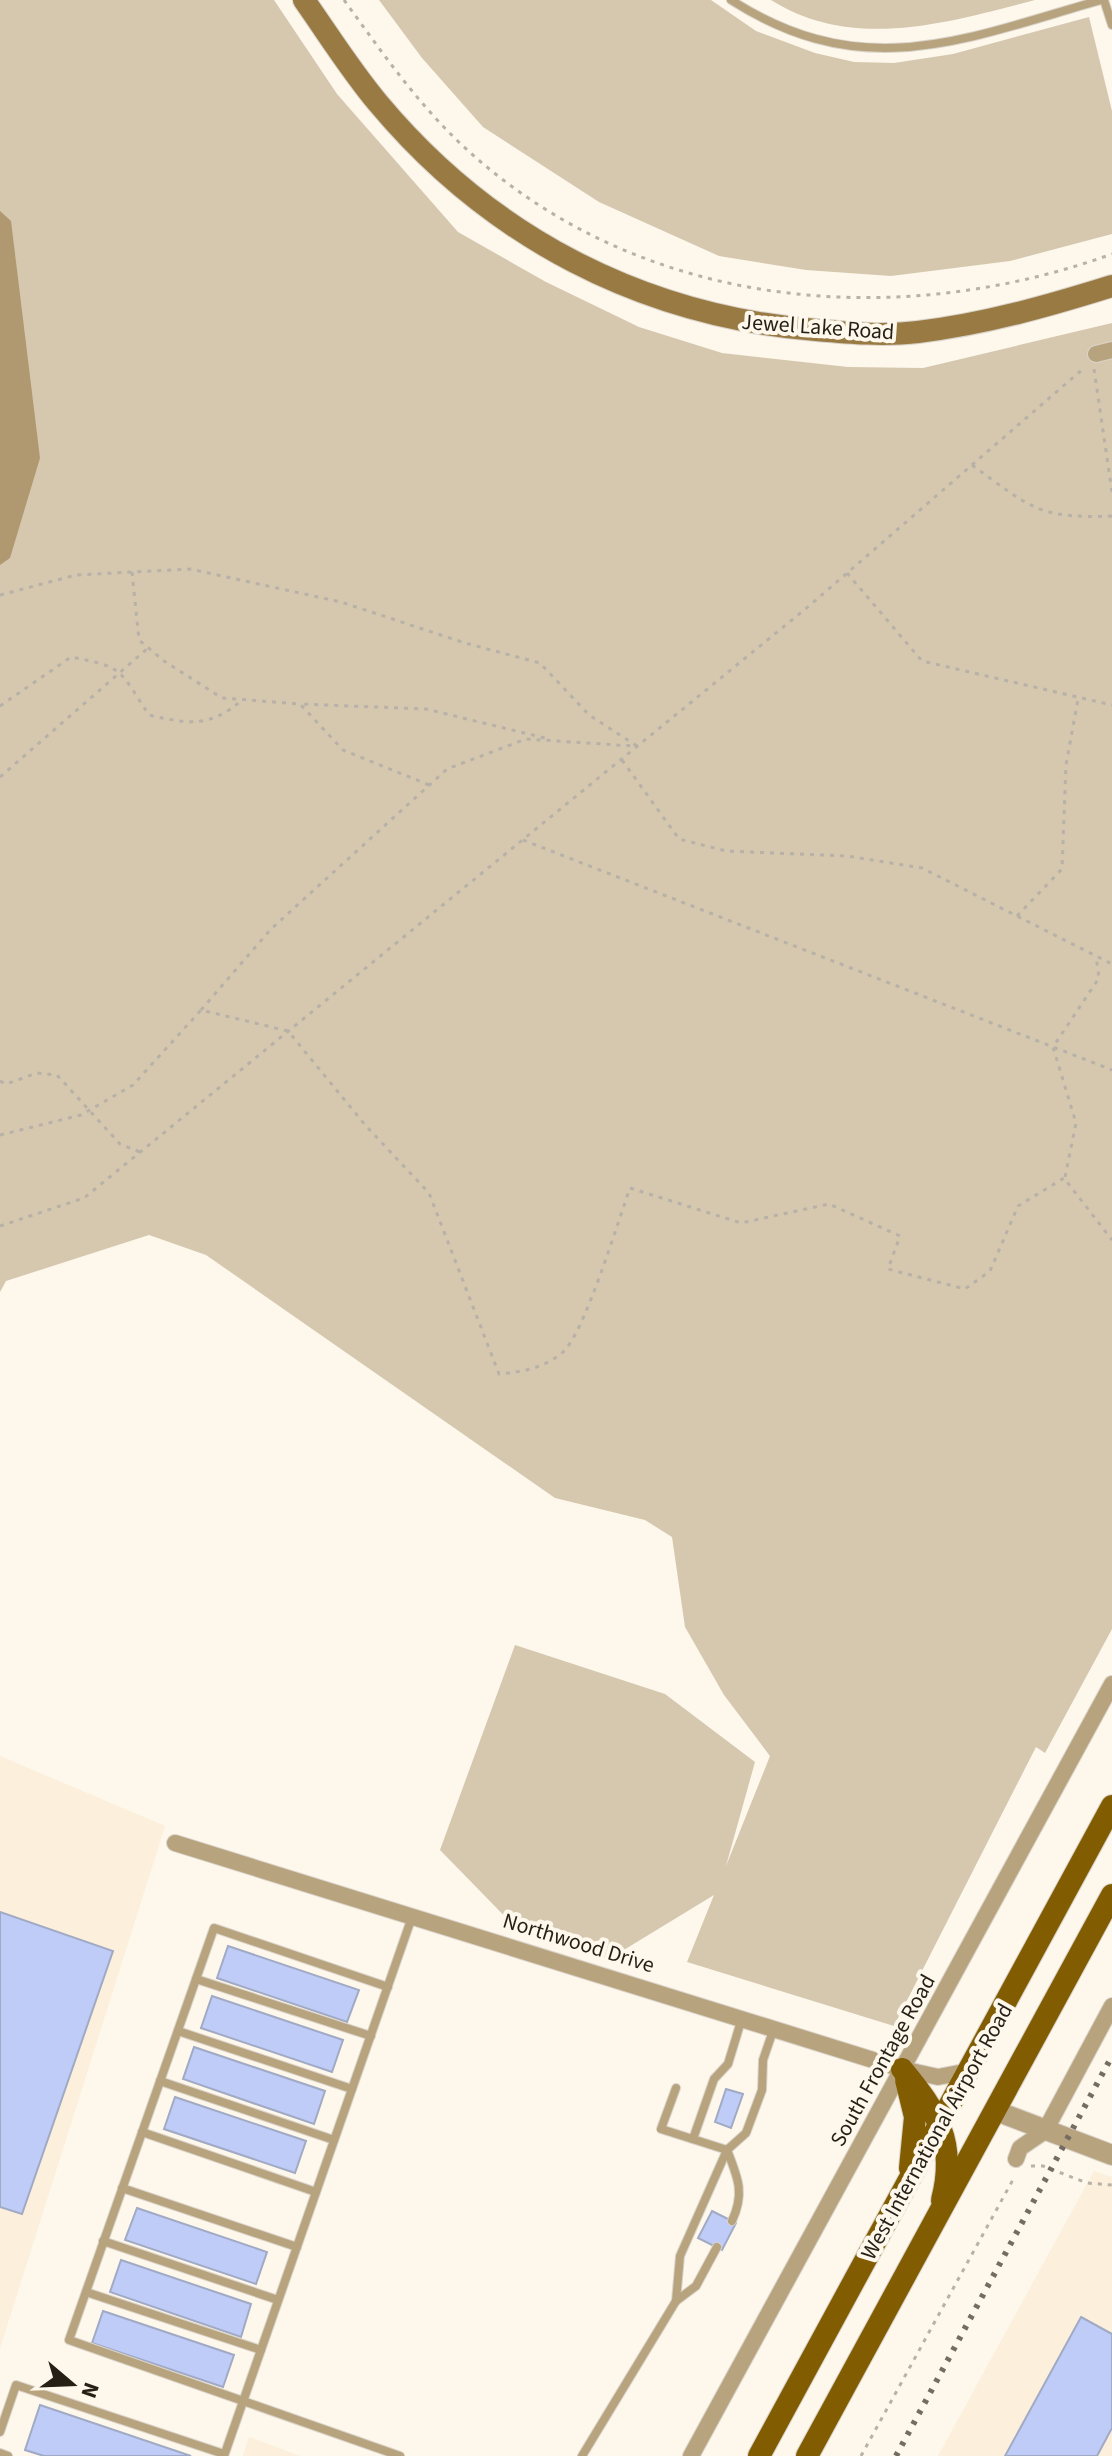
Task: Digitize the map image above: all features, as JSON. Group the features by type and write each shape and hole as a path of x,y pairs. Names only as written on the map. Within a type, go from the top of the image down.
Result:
{"main road":[{"name":"Jewel Lake Road","path":"304,0 378,103 444,170 501,217 551,249 610,282 660,301 713,316 775,327 862,334 915,332 973,324 1112,286"},
{"name":"West International Airport Road","path":"759,2456 1112,1806"},
{"name":"West International Airport Road","path":"807,2456 1112,1895"},
{"path":"902,2069 941,2123 947,2168 937,2220"},
{"path":"893,2210 908,2173 915,2139 913,2104 902,2069"}],"street":[{"name":"South Frontage Road","path":"691,2456 1112,1684"},
{"name":"Northwood Drive","path":"175,1843 902,2069 938,2077 969,2071"},
{"path":"1016,2159 1020,2148 1045,2131 1112,2006"},
{"path":"996,2111 1112,2155"}],"lane":[{"path":"731,0 805,37 832,44 885,49 957,41 1103,0 1112,25"},
{"path":"0,2432 16,2385 224,2455 413,1916"},
{"path":"388,1987 214,1928 69,2340 400,2456"},
{"path":"196,1979 371,2036"},
{"path":"693,2139 714,2079 728,2064 742,2017"},
{"path":"676,2301 680,2256 727,2150 746,2133 751,2121 762,2090 763,2060 774,2027"},
{"path":"178,2031 352,2089"},
{"path":"160,2081 334,2140"},
{"path":"676,2088 661,2129 727,2150 742,2186 732,2221"},
{"path":"142,2132 316,2192"},
{"path":"122,2188 297,2247"},
{"path":"103,2241 278,2300"},
{"path":"582,2456 676,2301 696,2286 717,2247"},
{"path":"86,2292 261,2350"},
{"path":"0,2453 8,2456"}],"path":[{"path":"344,0 422,103 492,171 595,238 671,270 768,293 886,298 1003,285 1112,254"},
{"path":"0,1226 84,1198 847,573 1100,355"},
{"path":"1100,355 1112,492"},
{"path":"972,465 1027,505 1063,518 1112,516"},
{"path":"0,595 76,575 190,569 326,599 540,663 589,715 637,746"},
{"path":"132,572 139,640 222,698 426,709 557,741"},
{"path":"847,573 922,661 1112,705"},
{"path":"0,777 148,648"},
{"path":"0,706 71,657 109,664 120,672 149,715 189,724 228,712 242,700"},
{"path":"1017,916 1062,869 1066,765 1079,697"},
{"path":"300,704 343,750 429,785"},
{"path":"0,1135 91,1110 133,1085 271,929 447,769 526,739 637,746"},
{"path":"621,759 679,839 726,851 847,856 922,868 1112,964"},
{"path":"523,840 1112,1070"},
{"path":"1053,1047 1099,978 1096,956"},
{"path":"201,1010 288,1031 366,1126 429,1193 499,1374 531,1371 564,1352 579,1324 630,1188 741,1223 829,1204 900,1236 888,1269 965,1289 990,1271 1018,1206 1064,1178 1076,1123 1053,1047"},
{"path":"0,1081 6,1084 37,1073 57,1075 120,1144 140,1152"},
{"path":"1064,1178 1112,1240"},
{"path":"861,2456 1016,2175 1029,2166 1043,2166 1087,2183 1112,2185"}],"shaded area":[{"path":"0,0 274,0 337,94 458,232 546,282 639,327 722,353 848,367 923,368 1112,323 1112,1629 1045,1753 1036,1747 894,2026 687,1962 714,1895 609,1959 517,1929 440,1850 515,1645 665,1694 755,1762 726,1866 770,1756 724,1695 685,1627 672,1537 645,1520 555,1498 206,1255 149,1235 6,1281 0,1292"},
{"path":"379,0 711,0 756,31 815,53 854,62 894,63 953,54 1089,17 1112,111 1112,234 1010,261 891,276 806,270 719,256 599,202 483,127 422,58"},
{"path":"771,0 1035,0 935,23 868,29 835,25 802,16"},
{"path":"0,211 11,221 40,458 10,558 0,565"},
{"path":"0,1756 165,1826 0,2348"},
{"path":"1094,2171 1112,2177 1112,2456 938,2456"},
{"path":"249,2437 300,2456 243,2456"}],"building":[{"path":"0,1912 113,1951 22,2214 0,2207"},
{"path":"228,1946 359,1990 347,2022 217,1978"},
{"path":"212,1996 343,2040 332,2072 201,2028"},
{"path":"194,2047 325,2091 314,2124 183,2079"},
{"path":"726,2089 743,2094 731,2128 715,2122"},
{"path":"175,2097 306,2141 295,2173 164,2129"},
{"path":"137,2208 267,2252 256,2284 125,2240"},
{"path":"712,2211 736,2223 722,2250 698,2238"},
{"path":"121,2260 251,2304 241,2337 110,2292"},
{"path":"103,2311 234,2355 223,2387 92,2343"},
{"path":"1081,2317 1112,2334 1112,2428 1097,2456 1005,2456"},
{"path":"40,2405 191,2456 44,2456 25,2450"}],"railway":[{"path":"896,2456 1112,2056"}]}
